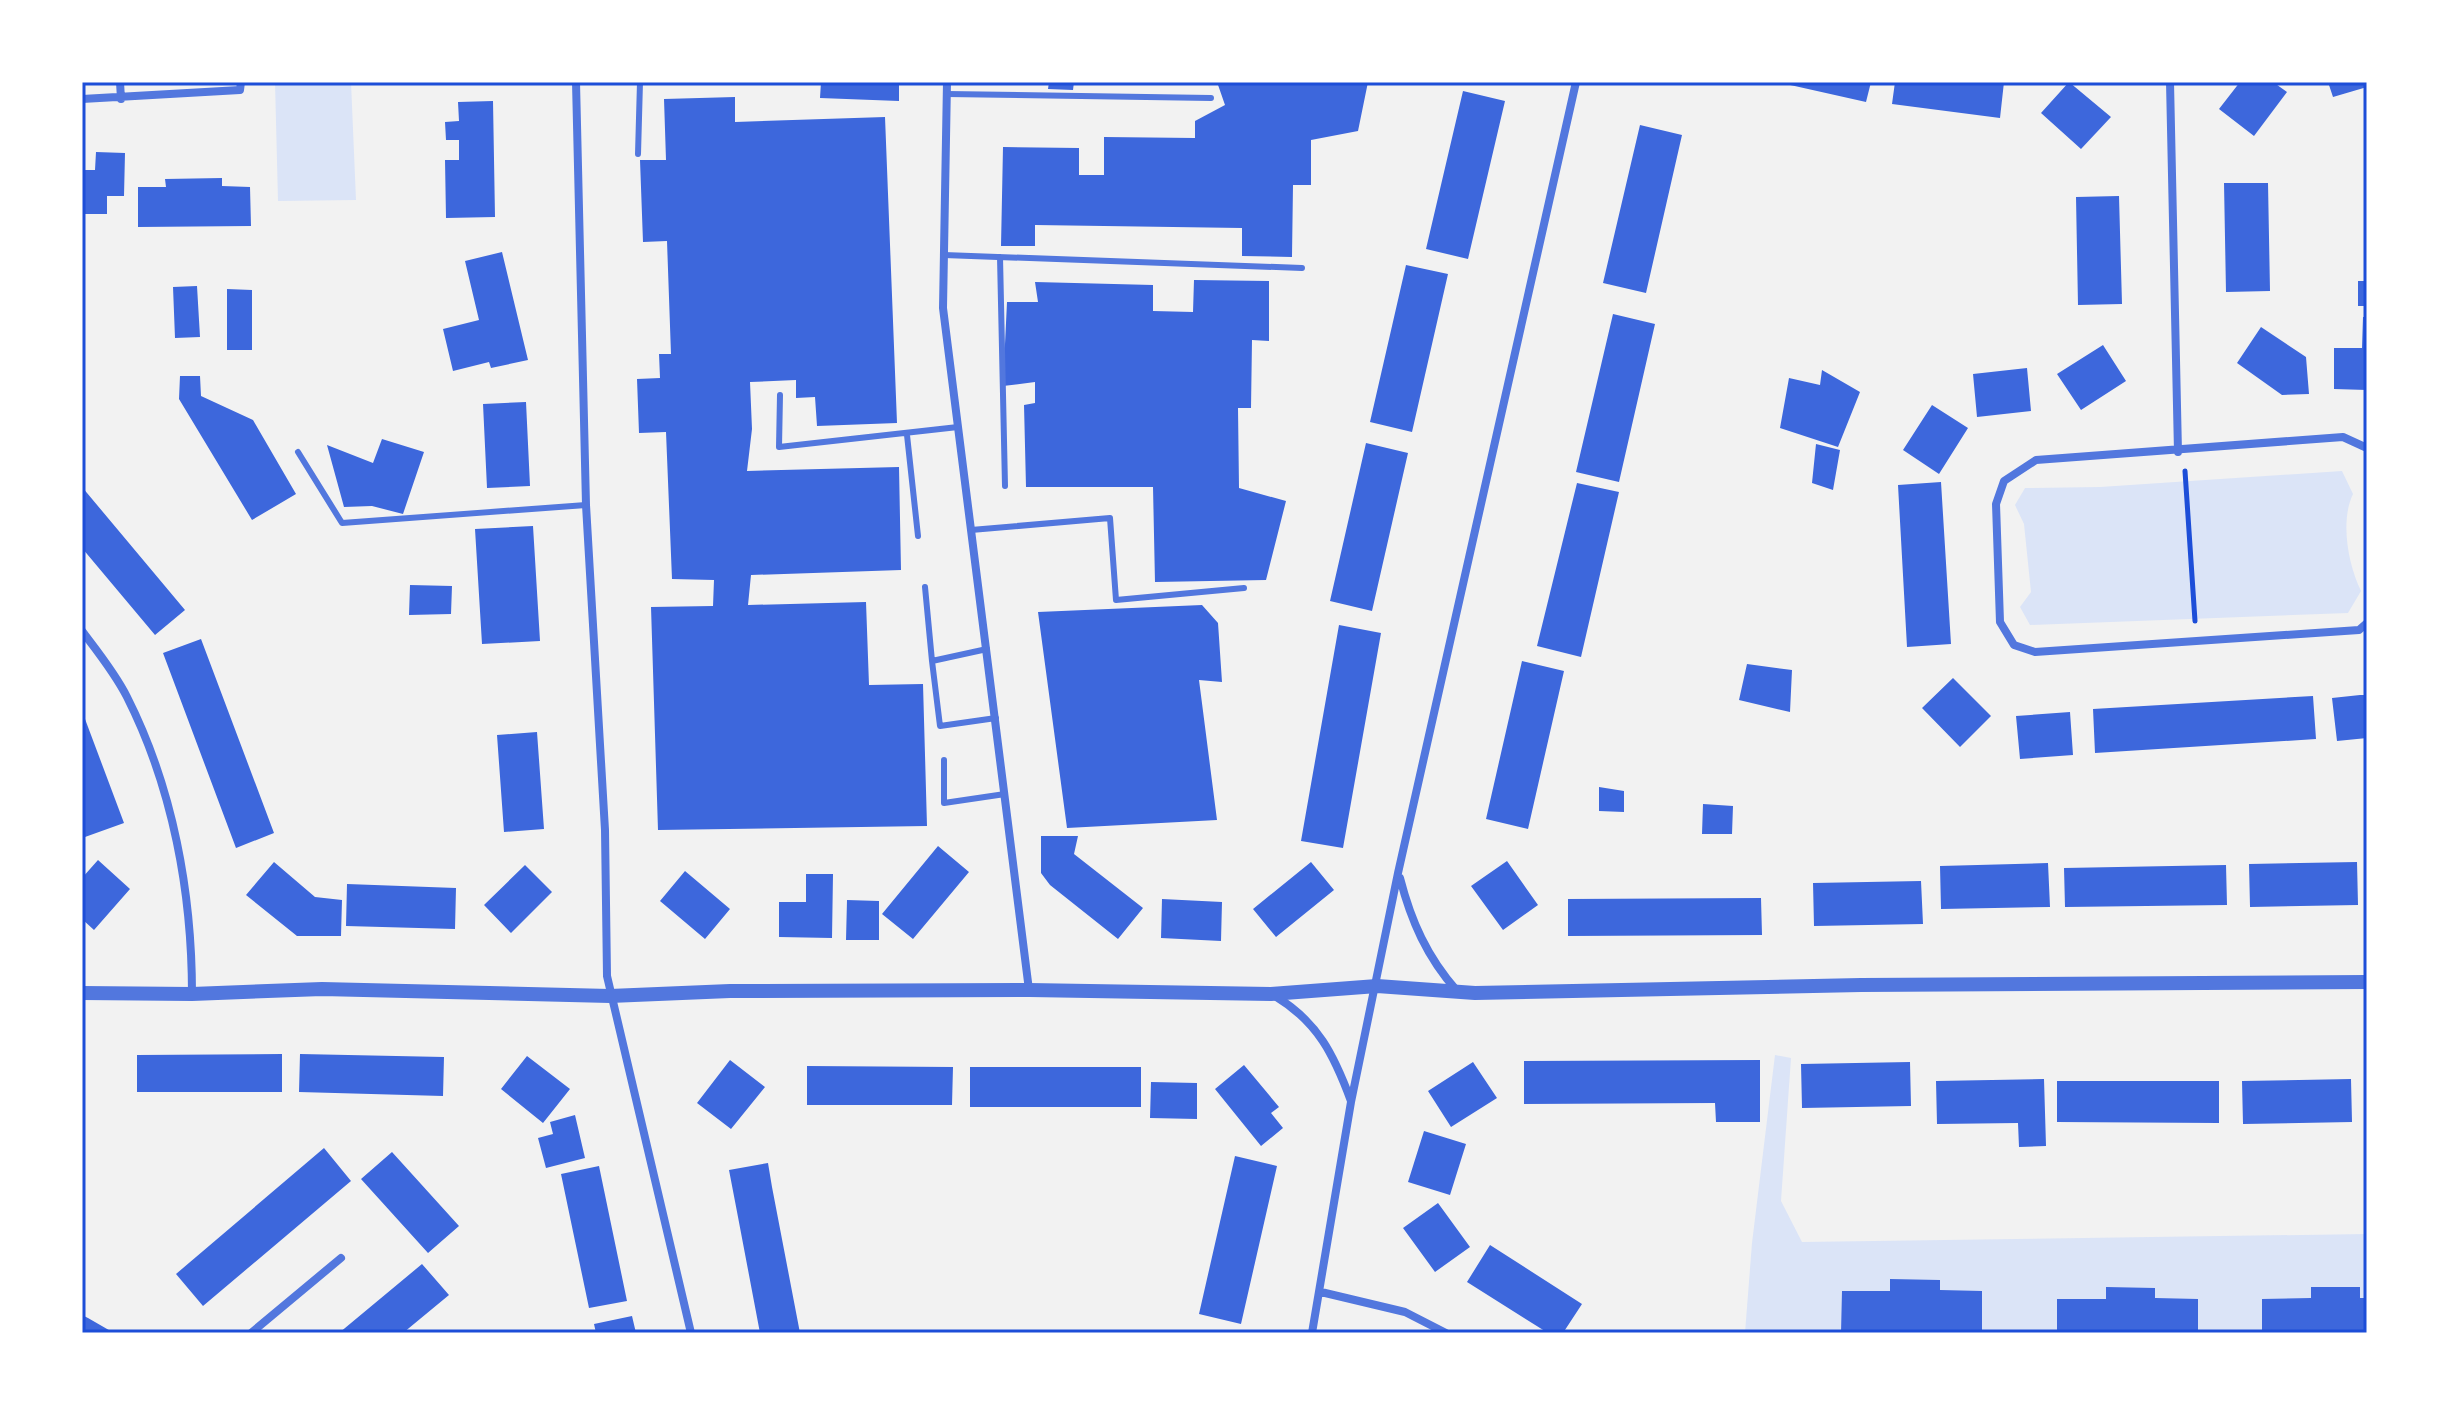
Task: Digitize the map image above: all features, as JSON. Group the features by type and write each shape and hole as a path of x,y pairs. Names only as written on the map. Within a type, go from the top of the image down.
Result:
{"street":[{"path":"120,82 121,99"},
{"path":"82,99 240,90 241,82"},
{"path":"576,82 586,505 605,830 610,996 691,1333"},
{"path":"947,82 943,308 1029,990"},
{"path":"1312,1333 1351,1102 1398,873 1576,82"},
{"path":"2170,82 2178,452"},
{"path":"2367,448 2343,437 2178,452 2036,460 2004,481 1996,504 2000,622 2014,645 2035,652 2359,630 2367,623"},
{"path":"82,631 126,695 163,790 186,888 192,994"},
{"path":"1398,873 1412,922 1440,971 1457,991"},
{"path":"82,993 192,994 322,989 610,996 730,991 1029,990 1271,994 1377,986 1457,991 2367,982"},
{"path":"1271,994 1303,1014 1320,1033 1332,1052 1351,1102"},
{"path":"251,1333 341,1258"},
{"path":"1321,1292 1405,1312 1446,1333"}],"lane":[{"path":"638,154 640,82"},
{"path":"947,94 1211,98"},
{"path":"944,255 1302,268"},
{"path":"1000,257 1005,486"},
{"path":"780,395 779,447 958,427"},
{"path":"907,435 918,536"},
{"path":"298,452 342,523 586,505"},
{"path":"971,530 1110,518 1116,600 1244,588"},
{"path":"925,587 940,726 996,718"},
{"path":"932,661 987,649"},
{"path":"944,760 944,803 1005,794"}],"path":[{"path":"2178,452 2186,475 2196,643"}],"shaded area":[{"path":"275,82 351,82 356,200 278,201"},
{"path":"2342,471 2353,494 2347,517 2347,542 2361,591 2348,613 2030,625 2020,607 2031,592 2024,524 2015,505 2025,488 2100,487"},
{"path":"1775,1055 1791,1058 1781,1201 1802,1242 2367,1234 2367,1333 1745,1333 1752,1243"}],"building":[{"path":"821,82 899,82 899,101 820,98"},
{"path":"1049,82 1074,82 1073,90 1048,89"},
{"path":"1217,82 1368,82 1358,131 1311,140 1311,185 1293,185 1292,257 1242,256 1242,228 1035,225 1035,246 1001,246 1003,147 1079,148 1079,175 1104,175 1104,137 1195,138 1195,121 1225,105"},
{"path":"1777,82 1871,82 1866,102"},
{"path":"1895,82 2004,82 2000,118 1892,104"},
{"path":"2069,82 2111,117 2081,149 2041,113"},
{"path":"2240,82 2273,82 2287,92 2254,136 2219,109"},
{"path":"2328,82 2367,82 2367,87 2333,97"},
{"path":"1463,91 1505,101 1468,259 1426,249"},
{"path":"735,97 735,122 885,117 897,423 817,426 815,397 796,398 796,380 750,382 752,429 747,471 899,467 901,570 751,575 748,605 866,602 869,685 923,684 927,826 658,830 651,607 713,606 714,580 672,579 666,432 639,433 637,379 660,378 659,354 671,354 667,241 643,242 640,160 666,160 664,99"},
{"path":"493,101 495,217 446,218 445,160 459,160 459,140 446,140 445,122 459,121 458,102"},
{"path":"1640,125 1682,135 1646,293 1603,283"},
{"path":"96,152 125,153 124,196 107,196 107,214 82,214 82,170 95,170"},
{"path":"222,178 222,186 250,187 251,226 138,227 138,187 166,187 165,179"},
{"path":"2224,183 2268,183 2270,291 2226,292"},
{"path":"2119,196 2122,304 2078,305 2076,197"},
{"path":"502,252 528,360 491,368 489,362 453,371 443,329 479,320 465,261"},
{"path":"1406,265 1448,274 1412,432 1370,422"},
{"path":"1194,280 1269,281 1269,341 1252,340 1251,408 1238,408 1239,488 1286,501 1266,580 1155,582 1153,487 1026,487 1024,405 1035,403 1035,382 1003,386 1007,302 1038,302 1035,282 1153,285 1153,311 1193,312"},
{"path":"2358,281 2367,281 2367,306 2358,306"},
{"path":"197,286 200,337 175,338 173,287"},
{"path":"227,289 252,290 252,350 227,350"},
{"path":"1613,314 1655,324 1619,482 1576,472"},
{"path":"2363,317 2367,317 2367,390 2334,389 2334,348 2362,348"},
{"path":"2261,327 2306,357 2309,394 2282,395 2237,363"},
{"path":"2103,345 2126,381 2081,410 2057,374"},
{"path":"2027,368 2031,411 1977,417 1973,374"},
{"path":"1822,370 1860,392 1838,447 1780,428 1789,378 1820,385"},
{"path":"180,376 200,376 201,396 253,420 296,494 252,520 179,399"},
{"path":"526,402 530,486 487,488 483,404"},
{"path":"1932,405 1968,428 1939,474 1903,450"},
{"path":"382,439 424,452 403,514 372,506 344,507 327,445 373,463"},
{"path":"1366,443 1408,453 1372,611 1330,601"},
{"path":"1816,444 1840,450 1833,490 1812,483"},
{"path":"1941,482 1951,644 1907,647 1898,485"},
{"path":"1577,483 1619,492 1581,657 1537,646"},
{"path":"82,487 185,610 155,635 82,548"},
{"path":"533,526 540,641 482,644 475,529"},
{"path":"410,585 452,586 451,614 409,615"},
{"path":"1202,605 1218,623 1222,682 1199,680 1217,820 1067,828 1038,612"},
{"path":"1339,625 1381,633 1343,848 1301,841"},
{"path":"201,639 274,833 236,848 163,653"},
{"path":"1522,661 1564,671 1528,829 1486,819"},
{"path":"1747,664 1792,670 1790,712 1739,700"},
{"path":"1953,678 1991,716 1960,747 1922,708"},
{"path":"2367,695 2367,738 2337,741 2332,698"},
{"path":"2313,696 2316,739 2095,753 2093,709"},
{"path":"82,711 124,823 85,837 82,828"},
{"path":"2070,712 2073,755 2020,759 2016,716"},
{"path":"537,732 544,829 504,832 497,735"},
{"path":"1599,787 1624,791 1624,812 1599,811"},
{"path":"1703,804 1733,806 1732,834 1702,834"},
{"path":"1041,836 1078,836 1074,854 1143,908 1118,939 1050,885 1041,873"},
{"path":"938,846 969,872 913,939 882,914"},
{"path":"98,860 130,889 94,930 82,919 82,878"},
{"path":"1507,861 1538,905 1503,930 1471,886"},
{"path":"274,862 315,897 342,900 341,936 297,936 246,895"},
{"path":"1311,862 1334,890 1276,937 1253,909"},
{"path":"2357,862 2358,905 2250,907 2249,864"},
{"path":"2048,863 2050,907 1941,909 1940,866"},
{"path":"525,865 552,892 511,933 484,905"},
{"path":"2226,865 2227,905 2065,907 2064,868"},
{"path":"685,871 730,909 705,939 660,901"},
{"path":"806,874 833,874 832,938 779,937 779,902 806,902"},
{"path":"1921,881 1923,924 1814,926 1813,883"},
{"path":"347,884 456,888 455,929 346,926"},
{"path":"1761,898 1762,935 1568,936 1568,899"},
{"path":"1162,899 1222,902 1221,941 1161,938"},
{"path":"847,900 879,901 879,940 846,940"},
{"path":"282,1054 282,1092 137,1092 137,1055"},
{"path":"300,1054 444,1057 443,1096 299,1092"},
{"path":"527,1056 570,1089 543,1123 501,1089"},
{"path":"730,1060 765,1087 731,1129 697,1103"},
{"path":"1760,1060 1760,1122 1716,1122 1715,1103 1524,1104 1524,1061"},
{"path":"1473,1062 1497,1098 1451,1127 1428,1091"},
{"path":"1910,1062 1911,1106 1802,1108 1801,1064"},
{"path":"1244,1065 1279,1107 1271,1113 1283,1128 1261,1146 1215,1089"},
{"path":"807,1066 953,1067 952,1105 807,1105"},
{"path":"970,1067 1141,1067 1141,1107 970,1107"},
{"path":"2044,1079 2046,1146 2019,1147 2018,1123 1937,1124 1936,1081"},
{"path":"2351,1079 2352,1122 2243,1124 2242,1081"},
{"path":"2057,1081 2219,1081 2219,1123 2057,1122"},
{"path":"1151,1082 1197,1083 1197,1119 1150,1118"},
{"path":"575,1115 585,1158 546,1168 538,1138 553,1134 550,1122"},
{"path":"1424,1131 1466,1144 1450,1195 1408,1182"},
{"path":"324,1148 351,1181 203,1306 176,1274"},
{"path":"392,1152 459,1226 428,1253 361,1179"},
{"path":"1235,1156 1277,1166 1241,1324 1199,1314"},
{"path":"768,1163 800,1333 760,1333 729,1170"},
{"path":"599,1166 627,1301 589,1308 561,1174"},
{"path":"1438,1203 1470,1247 1435,1272 1403,1228"},
{"path":"1490,1245 1582,1304 1563,1333 1548,1333 1467,1282"},
{"path":"422,1264 449,1295 403,1333 339,1333"},
{"path":"1890,1279 1940,1280 1940,1290 1982,1291 1982,1333 1841,1333 1842,1291 1890,1291"},
{"path":"2106,1287 2155,1288 2155,1298 2198,1299 2198,1333 2057,1333 2057,1299 2106,1299"},
{"path":"2311,1287 2360,1287 2360,1298 2367,1298 2367,1333 2262,1333 2262,1299 2311,1298"},
{"path":"82,1315 88,1318 114,1333 82,1333"},
{"path":"632,1316 636,1333 596,1333 594,1324"}]}
